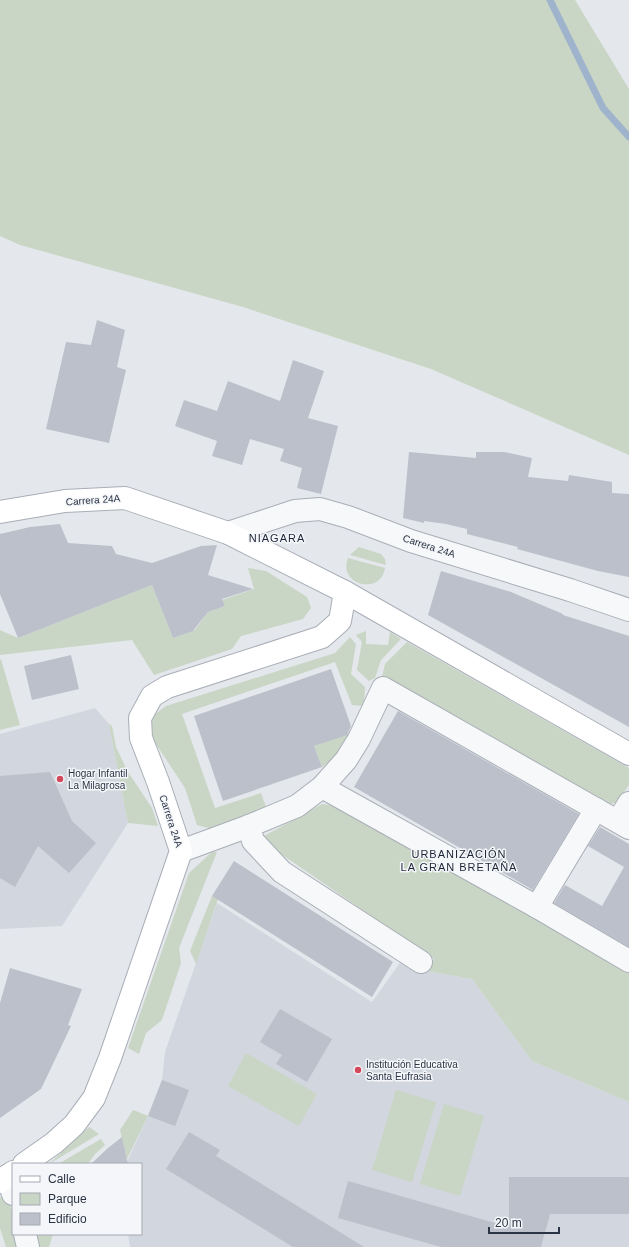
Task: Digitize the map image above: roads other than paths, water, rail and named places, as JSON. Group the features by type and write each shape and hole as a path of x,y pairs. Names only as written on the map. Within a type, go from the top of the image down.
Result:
{"street":[{"name":"Carrera 24A","path":"0,512 65,501 125,498 228,533 345,592 629,754"},
{"name":"Carrera 24A","path":"228,533 295,511 320,509 629,610"},
{"name":"Carrera 24A","path":"30,1163 74,1125 94,1098 110,1058 181,851 158,782 141,738 140,718 152,696 167,687 322,637 340,621 345,592"},
{"path":"181,851 249,826 297,806 322,787 346,760 359,739 383,688 596,808 625,817"},
{"path":"322,787 537,907 629,961"},
{"path":"537,907 596,808"},
{"path":"249,826 253,841 282,872 421,962"},
{"path":"25,1235 28,1247"}],"waterway":[{"path":"550,0 603,108 629,137"}],"place":[{"name":"Hogar Infantil La Milagrosa","path":"60,779"},
{"name":"Institución Educativa Santa Eufrasia","path":"358,1070"}],"district":[{"name":"NIAGARA","path":"277,538"},
{"name":"URBANIZACIÓN LA GRAN BRETAÑA","path":"459,860"}]}
